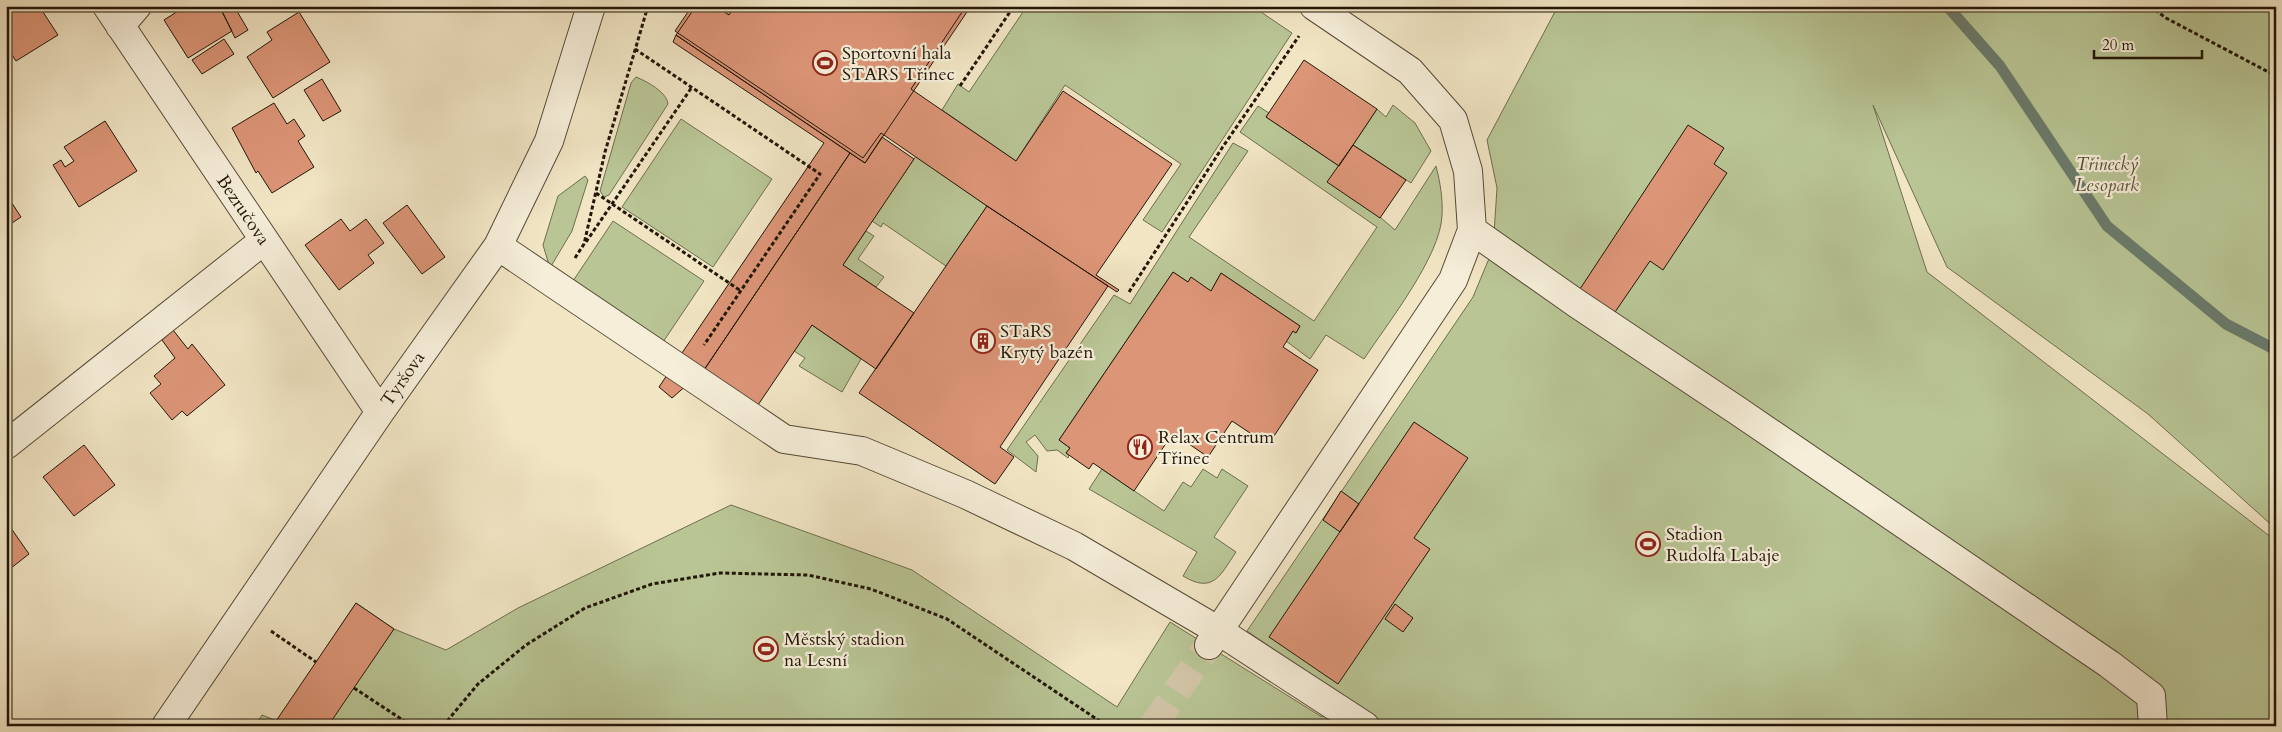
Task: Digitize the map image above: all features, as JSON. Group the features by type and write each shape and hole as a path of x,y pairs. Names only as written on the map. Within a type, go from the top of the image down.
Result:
{"street":[{"name":"Tyršova","path":"166,726 380,412 498,246 549,141 591,6"},
{"path":"1213,638 1453,280 1472,230 1468,171 1453,120 1410,71 1318,9"},
{"name":"Bezručova","path":"121,13 263,240 380,412"},
{"path":"1472,230 1576,303 2109,664 2151,696 2153,726"},
{"path":"6,445 263,240"},
{"path":"498,246 784,439 862,451 966,494 1074,546 1213,638 1365,726"}],"path":[{"path":"584,244 605,152 648,6"},
{"path":"960,86 1014,6"},
{"path":"2150,6 2166,18 2276,76"},
{"path":"1129,292 1318,9"},
{"path":"635,49 820,174 686,373"},
{"path":"574,260 692,87"},
{"path":"596,193 741,291"},
{"path":"442,726 478,684 526,645 585,608 652,584 720,573 808,575 872,589 947,619 1107,726"},
{"path":"243,612 316,662"},
{"path":"354,688 412,726"}],"green space":[{"path":"1027,6 1252,6 1292,33 1162,232 1143,220 1181,164 1065,85 1016,161 942,110 958,84 969,92"},
{"name":"Třinecký Lesopark","path":"1558,6 2276,6 2276,529 2148,414 1947,267 1873,105 1927,272 2276,541 2276,726 255,726 262,715 277,721 356,603 394,629 446,650 518,608 731,505 912,570 1117,707 1170,622 1322,717 1337,693 1247,631 1473,297 1493,249 1497,188 1487,140"},
{"path":"636,77 660,91 668,104 609,195 604,197 600,191 631,83"},
{"path":"1393,105 1415,123 1431,151 1411,183 1353,145 1377,109 1386,117"},
{"path":"1258,106 1269,113 1266,117 1339,166 1380,217 1395,230 1436,166 1442,202 1439,232 1433,250 1399,309 1364,359 1326,335 1310,359 1286,341 1293,331 1296,333 1300,326 1221,273 1211,291 1191,278 1188,282 1173,272 1059,440 1070,448 1066,453 1069,455 1068,458 1057,450 1047,451 1035,435 1026,442 1038,456 1036,472 1007,450 1114,295 1130,304 1233,143 1248,151 1189,237 1314,321 1377,227 1240,132"},
{"path":"681,119 772,179 713,267 622,207"},
{"path":"916,156 987,206 946,266 883,223 881,227 872,221"},
{"path":"585,176 588,180 572,231 550,268 543,245 558,196"},
{"path":"613,221 704,281 661,345 571,284"},
{"path":"866,231 874,236 858,259 884,277 876,287 843,265"},
{"path":"812,325 861,359 842,392 799,366 805,358 794,351"},
{"path":"1102,469 1164,511 1183,482 1191,487 1203,469 1217,478 1222,469 1248,486 1214,537 1236,552 1220,575 1209,583 1193,581 1183,576 1197,552 1089,489"}],"building":[{"path":"6,6 39,6 58,35 16,61 6,46"},
{"path":"186,6 219,6 232,31 188,58 164,20"},
{"path":"234,6 248,30 235,38 221,9"},
{"path":"692,6 717,6 726,12 730,6 966,6 911,89 1016,161 1063,91 1172,164 1096,275 1119,290 1117,292 881,133 863,158 675,31"},
{"name":"Sportovní hala STARS Třinec","path":"696,6 715,6 729,15 735,6 971,6 865,163 676,35"},
{"path":"299,12 330,62 273,98 247,57 272,40 267,32"},
{"path":"676,35 850,153 704,370 672,398 659,387 824,143 673,42"},
{"path":"224,39 234,54 202,74 192,60"},
{"path":"1304,60 1377,109 1339,166 1266,117"},
{"path":"322,79 341,111 323,121 304,90"},
{"path":"274,103 287,124 294,119 305,136 298,141 314,167 272,193 258,171 256,173 232,128"},
{"path":"105,121 137,171 79,207 53,165 61,160 65,167 74,161 64,147"},
{"path":"1688,125 1724,148 1714,164 1727,173 1663,270 1650,261 1613,315 1578,292"},
{"path":"882,137 914,159 843,265 914,313 876,369 812,325 758,405 704,370 850,153 865,163"},
{"path":"1353,145 1406,180 1380,218 1327,182"},
{"path":"6,194 21,217 6,227"},
{"path":"407,205 445,257 422,274 383,223"},
{"name":"STaRS Krytý bazén","path":"987,206 1108,286 1000,447 1014,457 995,484 859,393"},
{"path":"341,219 350,231 366,219 384,243 368,255 374,263 339,290 305,245"},
{"path":"1173,272 1188,282 1191,277 1211,291 1221,273 1300,326 1296,333 1293,331 1283,347 1318,370 1268,445 1232,421 1208,457 1173,433 1134,491 1093,463 1089,469 1066,453 1070,448 1059,440"},
{"path":"173,330 188,349 192,344 225,385 187,416 182,411 172,420 150,393 161,384 154,376 175,358 162,340"},
{"path":"1414,422 1468,458 1414,538 1430,549 1338,684 1269,637"},
{"path":"84,445 115,485 74,516 43,477"},
{"path":"1341,491 1359,504 1340,532 1323,520"},
{"path":"6,521 29,554 6,572"},
{"path":"356,603 394,629 328,726 284,726 276,721"},
{"path":"1395,604 1413,618 1403,632 1385,619"}],"waterway":[{"path":"1947,6 2000,66 2107,226 2226,324 2276,350"}],"tunnel":[{"path":"1153,726 1208,646"}],"place":[{"name":"Sportovní hala STARS Třinec","path":"825,63"},
{"name":"STaRS Krytý bazén","path":"983,341"},
{"name":"Relax Centrum Třinec","path":"1140,447"},
{"name":"Stadion Rudolfa Labaje","path":"1648,544"},
{"name":"Městský stadion na Lesní","path":"766,649"}]}
